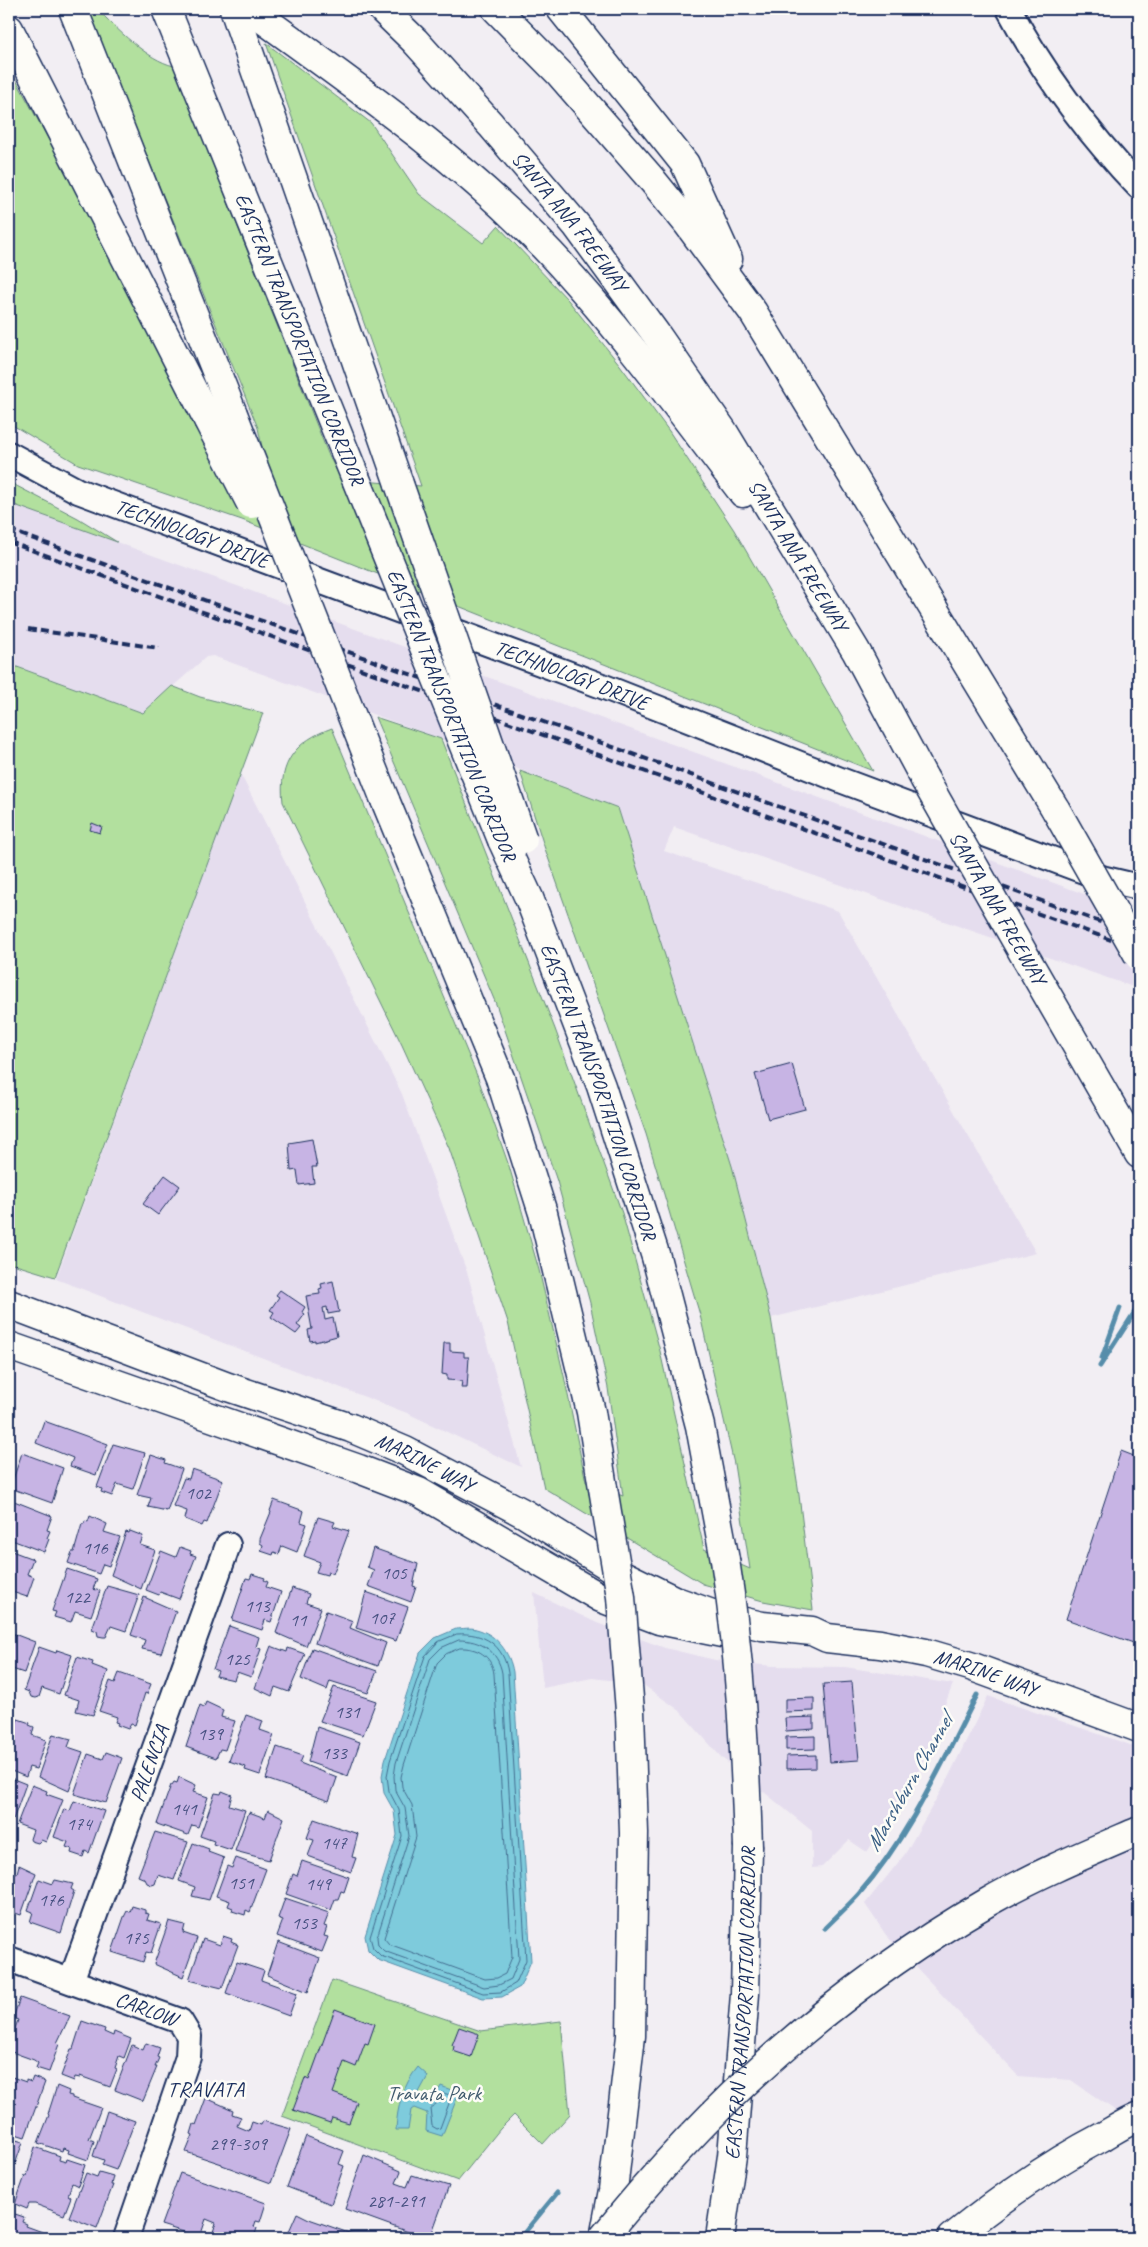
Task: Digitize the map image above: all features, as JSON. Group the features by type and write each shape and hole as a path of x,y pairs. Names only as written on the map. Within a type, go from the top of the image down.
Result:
{"main road":[{"path":"73,9 220,417"},
{"name":"EASTERN TRANSPORTATION CORRIDOR","path":"166,9 356,479 512,840 529,898 601,1086 656,1257 700,1426 725,1560 733,1615 746,1755 748,1847 745,1994 732,2156 720,2238"},
{"path":"234,9 399,484 512,840"},
{"path":"249,9 341,74 475,181 550,254 610,321 820,592"},
{"name":"SANTA ANA FREEWAY","path":"382,9 415,41 491,124 577,226 724,431 856,651 924,778 1139,1154"},
{"path":"496,9 560,74 653,181 688,224 753,312 1056,810 1139,956"},
{"path":"561,9 685,164 753,312"},
{"path":"9,29 220,417 317,632 500,1078 543,1213 591,1412 620,1597 630,1711 634,1833 631,2036 613,2190 603,2238"},
{"name":"MARINE WAY","path":"9,1306 228,1387 351,1428 405,1451 525,1514 625,1576 676,1601 715,1615 762,1626 812,1631 827,1638 880,1644 926,1653 970,1666 1139,1728"},
{"name":"MARINE WAY","path":"9,1346 359,1468 419,1492 594,1594 659,1620 714,1632 759,1638 810,1643 827,1638"},
{"path":"603,2238 644,2187 714,2111 852,1991 890,1963 990,1901 1048,1870 1139,1831"},
{"path":"952,2238 987,2210 1092,2142 1139,2118"}],"street":[{"path":"1009,9 1058,90 1084,126 1139,187"},
{"name":"TECHNOLOGY DRIVE","path":"9,454 78,491 602,686 843,782 1105,879 1139,887"},
{"name":"PALENCIA","path":"71,1981 228,1545"},
{"name":"CARLOW","path":"9,1959 180,2021 189,2036 188,2057 126,2238"}],"shaded area":[{"path":"9,503 1139,914 1139,989 674,827 664,851 838,911 1036,1253 771,1318 732,1166 618,808 441,739 213,656 206,657 143,713 9,664"},
{"path":"240,773 402,1094 468,1275 521,1467 407,1413 56,1279"},
{"path":"534,1593 597,1623 665,1648 715,1660 773,1666 845,1667 953,1684 916,1777 867,1852 849,1840 822,1867 812,1868 812,1831 722,1758 679,1710 642,1684 592,1678 543,1688"},
{"path":"988,1696 1139,1748 1139,2127 1071,2080 1018,2076 886,1935 865,1904 905,1854 947,1780"}],"green space":[{"path":"87,9 97,9 143,50 164,63 174,66 329,456 341,479 421,486 266,43 371,123 419,194 483,243 498,226 568,300 669,431 734,530 873,771 242,520 78,464 9,423 9,67 70,179 202,440 262,447 258,428"},
{"path":"9,482 78,518 117,542 9,503"},
{"path":"9,664 143,713 172,686 200,697 263,713 55,1277 9,1263"},
{"path":"375,717 441,739 555,1029 622,1213 660,1351 704,1549 750,1569 734,1464 700,1315 646,1134 544,846 520,771 618,808 732,1166 771,1318 798,1487 813,1610 763,1601 703,1584 544,1488 508,1322 449,1148 402,1045 283,802 283,775 292,755 308,739 332,728 478,1078 509,1166 539,1270 586,1482 623,1496 608,1388 590,1303 557,1181 496,1004"},
{"name":"Travata Park","path":"332,1980 481,2031 561,2021 570,2114 543,2144 514,2115 500,2129 458,2181 282,2116"}],"water":[{"path":"474,1628 490,1635 506,1651 513,1672 531,1961 520,1987 502,1997 483,1998 378,1960 368,1950 365,1936 397,1835 394,1811 384,1793 382,1776 385,1760 420,1653 435,1638 456,1629"},
{"path":"418,2067 428,2076 417,2096 432,2102 441,2086 459,2093 442,2136 426,2131 427,2113 414,2108 411,2110 408,2130 396,2130 402,2097 408,2081"}],"building":[{"path":"92,823 102,827 100,833 90,830"},
{"path":"792,1064 805,1109 768,1119 755,1074"},
{"path":"312,1139 317,1167 312,1167 314,1183 299,1185 297,1170 291,1171 289,1143"},
{"path":"165,1175 180,1186 158,1215 143,1204"},
{"path":"333,1281 339,1312 328,1314 327,1307 323,1308 325,1320 333,1318 337,1336 315,1342 315,1340 310,1341 308,1330 312,1329 306,1296 320,1294 321,1284"},
{"path":"280,1290 305,1307 302,1312 305,1314 297,1325 301,1328 296,1334 271,1317 274,1312 270,1310 279,1297 276,1295"},
{"path":"444,1343 450,1343 450,1351 464,1352 464,1357 469,1357 467,1388 461,1388 462,1381 447,1380 447,1375 442,1374"},
{"path":"44,1421 108,1444 96,1475 70,1466 73,1458 36,1443"},
{"path":"113,1444 145,1453 133,1489 117,1484 112,1496 101,1492 102,1489 97,1487"},
{"path":"1121,1451 1139,1458 1139,1645 1066,1619"},
{"path":"22,1453 63,1468 52,1503 10,1488"},
{"path":"151,1455 166,1460 165,1463 182,1469 167,1511 148,1507 151,1498 137,1495"},
{"path":"192,1469 223,1480 207,1523 204,1522 202,1526 185,1519 187,1511 173,1506 184,1478 189,1479"},
{"path":"9,1499 52,1516 47,1530 50,1531 47,1538 49,1539 44,1552 9,1539"},
{"path":"274,1500 304,1511 301,1522 307,1524 297,1552 282,1546 279,1554 274,1552 273,1555 261,1551 263,1545 260,1543 260,1539"},
{"path":"90,1516 107,1524 104,1532 120,1537 109,1566 103,1564 99,1574 68,1563 72,1552 74,1552 82,1524 85,1521 88,1522"},
{"path":"318,1517 335,1522 333,1526 349,1531 333,1574 328,1572 327,1575 316,1572 320,1562 304,1556"},
{"path":"130,1531 143,1536 140,1545 155,1550 141,1589 111,1575 126,1532 129,1533"},
{"path":"180,1547 191,1551 190,1554 196,1556 179,1599 160,1592 159,1595 146,1590 161,1551 176,1557"},
{"path":"373,1548 418,1564 413,1586 416,1587 411,1602 368,1586 374,1570 367,1567"},
{"path":"9,1550 33,1559 27,1574 34,1577 27,1597 9,1591"},
{"path":"67,1569 97,1579 93,1589 100,1591 91,1616 75,1611 71,1622 54,1617 56,1612 52,1611"},
{"path":"252,1574 265,1578 264,1580 268,1582 266,1587 281,1592 271,1622 265,1620 262,1630 232,1620 246,1578 250,1579"},
{"path":"107,1586 139,1595 126,1631 111,1626 106,1637 103,1637 98,1636 97,1631 92,1629"},
{"path":"292,1588 309,1594 306,1603 321,1608 306,1646 276,1633"},
{"path":"366,1592 408,1607 396,1641 356,1628"},
{"path":"144,1597 176,1611 161,1653 142,1649 145,1640 131,1635"},
{"path":"326,1611 353,1621 350,1628 386,1643 378,1666 315,1643"},
{"path":"229,1626 259,1637 256,1647 261,1649 251,1677 237,1672 234,1680 216,1676 218,1671 213,1669"},
{"path":"9,1632 35,1642 24,1673 9,1668"},
{"path":"271,1646 287,1652 288,1648 305,1654 289,1692 275,1687 272,1696 255,1688"},
{"path":"39,1647 56,1653 57,1650 72,1655 59,1694 42,1688 39,1697 36,1698 31,1697 29,1692 24,1690"},
{"path":"312,1648 377,1671 368,1693 330,1681 327,1690 301,1679"},
{"path":"77,1657 93,1662 92,1665 108,1671 93,1715 76,1711 79,1700 64,1695"},
{"path":"119,1673 151,1684 147,1694 145,1693 135,1725 131,1724 128,1729 117,1725 118,1723 115,1722 117,1717 99,1711 110,1681 115,1683"},
{"path":"852,1682 859,1760 830,1762 823,1684"},
{"path":"334,1687 376,1701 363,1735 320,1721"},
{"path":"814,1698 814,1711 785,1712 785,1699"},
{"path":"206,1702 223,1710 221,1717 235,1721 225,1750 220,1749 216,1758 186,1747 200,1705 204,1707"},
{"path":"246,1715 263,1721 260,1730 274,1735 260,1775 245,1770 246,1767 229,1761"},
{"path":"814,1717 814,1729 786,1731 785,1718"},
{"path":"18,1719 30,1723 29,1725 34,1727 32,1735 46,1740 36,1769 29,1767 26,1777 9,1770 9,1727 12,1723 16,1724"},
{"path":"317,1727 360,1742 348,1776 308,1762"},
{"path":"53,1734 71,1739 68,1747 83,1752 69,1791 38,1777"},
{"path":"815,1736 815,1749 786,1750 786,1737"},
{"path":"277,1747 303,1756 300,1763 337,1778 329,1801 266,1779"},
{"path":"106,1752 122,1758 106,1803 74,1794 88,1754 103,1759"},
{"path":"816,1755 816,1768 786,1769 786,1756"},
{"path":"179,1777 196,1785 193,1792 208,1797 198,1827 192,1825 188,1835 157,1824 171,1785 174,1782 177,1783"},
{"path":"11,1778 26,1784 13,1820 9,1819 9,1780"},
{"path":"32,1785 47,1791 46,1794 63,1800 46,1842 41,1840 38,1843 31,1841 33,1830 17,1824"},
{"path":"222,1791 232,1795 229,1805 245,1810 231,1850 213,1844 214,1841 200,1836 215,1793 221,1794"},
{"path":"74,1801 104,1811 89,1853 85,1851 83,1857 71,1853 72,1849 66,1847 68,1842 54,1837 64,1809 70,1811"},
{"path":"268,1810 284,1818 269,1860 235,1851 249,1812 265,1818"},
{"path":"314,1819 358,1834 352,1857 356,1858 351,1872 308,1856 314,1840 307,1838"},
{"path":"155,1832 188,1842 174,1880 158,1875 155,1884 152,1885 138,1876"},
{"path":"193,1843 209,1849 208,1852 224,1858 209,1900 192,1896 195,1887 179,1881"},
{"path":"236,1858 266,1869 250,1912 246,1910 245,1915 232,1911 233,1908 228,1906 230,1901 216,1896 227,1866 232,1868"},
{"path":"302,1861 349,1877 344,1892 341,1891 338,1899 335,1899 331,1910 286,1894 293,1874 297,1876"},
{"path":"19,1865 36,1873 21,1915 9,1911 9,1870 17,1873"},
{"path":"39,1879 53,1884 55,1880 73,1884 71,1889 74,1891 61,1933 30,1922 33,1912 28,1910"},
{"path":"285,1898 329,1913 324,1926 327,1927 324,1936 328,1937 322,1952 277,1936 283,1920 278,1918"},
{"path":"132,1906 145,1910 145,1913 149,1914 147,1920 161,1924 151,1953 146,1952 143,1962 112,1952 124,1917 127,1911 130,1912"},
{"path":"169,1921 185,1925 183,1933 197,1938 183,1977 154,1964"},
{"path":"223,1936 232,1939 231,1942 238,1945 222,1988 189,1980 203,1939 220,1945"},
{"path":"278,1942 320,1958 308,1992 267,1975"},
{"path":"237,1962 264,1971 261,1980 297,1993 289,2016 226,1993"},
{"path":"20,1998 70,2016 57,2043 59,2044 49,2072 36,2068 38,2063 34,2060 9,2051 9,2036 11,2031 14,2031 18,2020 13,2018"},
{"path":"9,2001 14,2003 9,2018"},
{"path":"335,2009 375,2024 368,2044 365,2043 356,2067 344,2062 333,2093 357,2102 349,2123 332,2118 330,2123 293,2110 305,2078 309,2080"},
{"path":"82,2021 105,2029 104,2032 113,2036 114,2032 131,2039 124,2058 119,2056 115,2068 117,2069 110,2087 80,2076 80,2078 75,2077 74,2081 61,2076 71,2049 73,2049"},
{"path":"459,2027 479,2034 471,2057 453,2051 454,2046 452,2045"},
{"path":"146,2043 160,2048 157,2057 159,2058 155,2067 157,2067 143,2101 115,2090 132,2045 143,2050"},
{"path":"9,2076 26,2082 26,2080 31,2082 33,2077 45,2082 25,2137 9,2132"},
{"path":"57,2086 69,2091 68,2095 72,2096 72,2098 101,2108 89,2139 94,2141 88,2160 68,2153 69,2150 63,2148 62,2151 38,2143 49,2115"},
{"path":"206,2098 233,2110 232,2114 241,2117 237,2126 249,2131 252,2122 261,2125 263,2121 291,2129 271,2183 186,2152 193,2135 191,2134 194,2124 196,2125"},
{"path":"107,2111 135,2121 116,2170 102,2165 104,2160 93,2156"},
{"path":"306,2136 344,2151 339,2164 344,2166 331,2204 287,2187"},
{"path":"9,2138 23,2142 9,2181"},
{"path":"35,2147 60,2156 59,2160 66,2162 67,2159 85,2165 78,2186 72,2183 68,2195 71,2197 64,2215 35,2204 29,2204 27,2209 15,2204 25,2176 27,2176"},
{"path":"364,2155 401,2171 396,2183 407,2187 412,2175 449,2186 430,2238 425,2238 345,2209"},
{"path":"99,2172 113,2176 111,2185 113,2185 97,2228 69,2217 86,2173 97,2177"},
{"path":"180,2173 266,2203 260,2222 256,2221 254,2227 257,2228 254,2238 211,2238 216,2223 206,2219 200,2237 161,2225"},
{"path":"12,2213 24,2217 22,2222 27,2224 26,2226 56,2238 9,2238 9,2222"},
{"path":"297,2213 309,2219 363,2238 286,2238"}],"waterway":[{"name":"Marshburn Channel","path":"1102,1358 1120,1308"},
{"path":"1100,1366 1136,1310"},
{"name":"Marshburn Channel","path":"825,1928 858,1895 893,1849 924,1799 977,1695"},
{"name":"Marshburn Channel","path":"520,2238 557,2193"}],"railway":[{"path":"9,530 1139,936"},
{"path":"9,542 1139,950"},
{"path":"28,629 159,648"}],"district":[{"name":"TRAVATA","path":"206,2089"}]}
